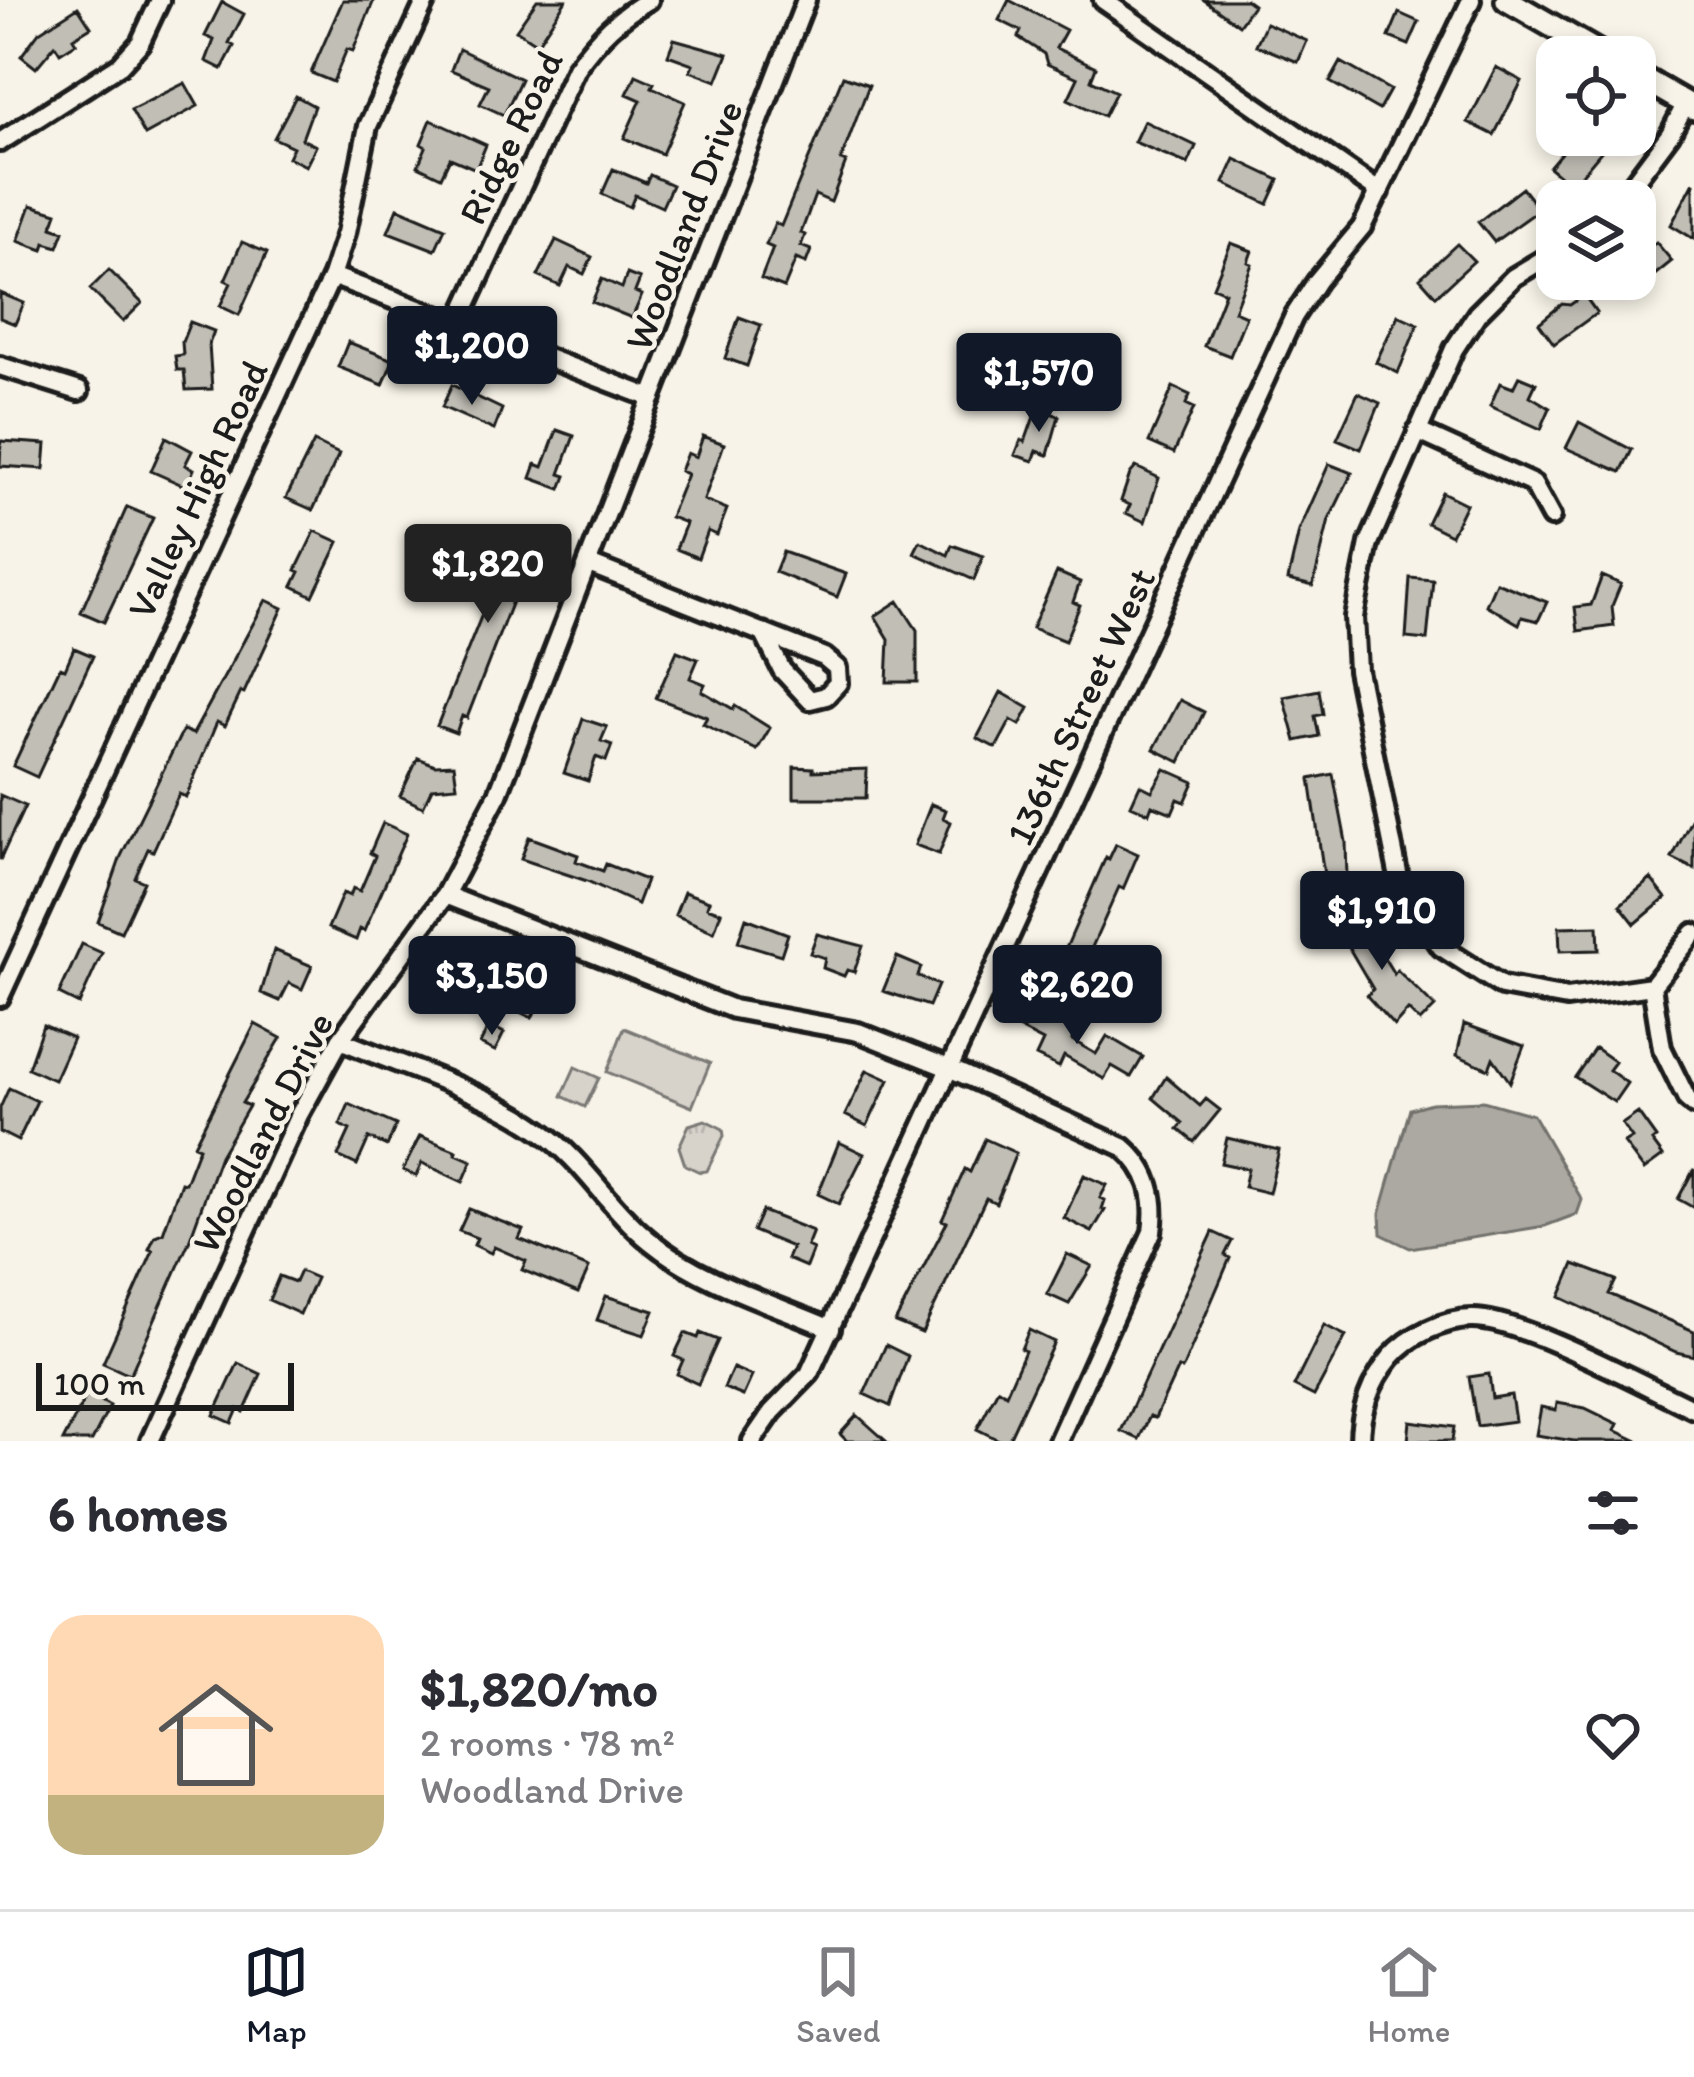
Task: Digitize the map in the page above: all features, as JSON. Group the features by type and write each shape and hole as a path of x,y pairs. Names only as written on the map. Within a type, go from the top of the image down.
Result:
{"main road":[{"path":"1508,0 1570,36"},
{"path":"1656,86 1691,106"}],"street":[{"path":"0,142 120,64 140,43 160,0"},
{"name":"Valley High Road","path":"0,997 332,276 368,126 426,0"},
{"name":"Ridge Road","path":"458,324 576,68 630,10 649,0"},
{"name":"Woodland Drive","path":"150,1441 299,1115 340,1040 445,896 498,794 806,0"},
{"path":"1102,0 1380,192"},
{"name":"136th Street West","path":"752,1441 809,1374 1294,316 1361,227 1471,0"},
{"path":"1636,180 1691,106"},
{"path":"1536,264 1514,277 1477,314 1454,349 1369,543 1354,617 1358,670 1401,888 1441,947 1502,986 1567,998 1652,986 1694,933"},
{"path":"332,276 652,398"},
{"path":"0,366 79,391"},
{"path":"1417,430 1533,484 1551,517"},
{"path":"589,564 763,632 824,657 836,668 838,683 826,696 811,700 782,670 763,632"},
{"path":"445,896 733,1009 857,1032 1123,1147 1140,1164 1153,1194 1153,1232 1058,1441"},
{"path":"1652,986 1662,1048 1694,1105"},
{"path":"340,1040 517,1116 562,1147 611,1206 663,1251 686,1266 831,1329"},
{"path":"1360,1441 1364,1405 1376,1375 1397,1350 1424,1331 1472,1319 1514,1327 1694,1408"}],"green space":[{"path":"624,1028 710,1063 692,1107 607,1072"},
{"path":"575,1067 599,1078 585,1107 562,1096"},
{"path":"705,1120 723,1129 724,1136 707,1171 700,1172 685,1165 679,1147 689,1125"}],"shaded area":[{"path":"1483,1101 1533,1115 1582,1200 1577,1214 1545,1226 1410,1248 1381,1234 1380,1214 1410,1109 1431,1103"}],"building":[{"path":"343,0 374,0 353,51 347,49 333,82 311,73"},
{"path":"537,0 566,0 537,44 516,30"},
{"path":"1009,0 1066,30 1056,48 1096,67 1091,80 1116,92 1104,116 1068,99 1078,78 1047,64 1044,54 1018,37 1021,31 999,20"},
{"path":"1204,0 1246,0 1253,5 1239,25"},
{"path":"222,2 244,14 222,69 206,61 214,40 205,36"},
{"path":"78,7 91,27 73,38 76,43 60,53 55,45 36,68 21,56 39,32"},
{"path":"1399,13 1419,22 1409,45 1389,37"},
{"path":"1266,23 1307,41 1298,62 1256,45"},
{"path":"674,39 728,54 717,81 690,71 693,64 668,55"},
{"path":"459,49 521,79 504,115 480,104 489,86 451,70"},
{"path":"1341,62 1390,90 1379,110 1330,82"},
{"path":"1496,67 1522,81 1494,135 1468,122"},
{"path":"636,75 685,102 662,154 624,138 641,100 627,94"},
{"path":"843,76 869,85 831,202 815,195 801,233 805,235 801,246 811,250 806,263 796,259 784,288 761,279 773,248 766,245 775,223 781,226"},
{"path":"185,83 198,106 145,135 131,110"},
{"path":"296,96 314,106 302,139 316,146 306,166 288,157 293,147 274,138"},
{"path":"431,120 486,145 476,169 450,158 441,177 418,166"},
{"path":"1144,121 1196,146 1188,164 1134,142"},
{"path":"1558,156 1597,156 1577,180 1565,180 1549,167"},
{"path":"1235,159 1279,180 1268,204 1224,183"},
{"path":"613,169 646,183 650,175 672,185 662,207 635,195 630,207 602,194"},
{"path":"1694,182 1694,239 1671,225"},
{"path":"1522,188 1536,206 1536,212 1494,242 1478,222"},
{"path":"31,205 57,213 52,227 64,231 58,247 45,243 43,250 18,241"},
{"path":"398,208 445,228 435,250 388,232"},
{"path":"556,240 592,257 584,274 569,267 560,286 538,276"},
{"path":"242,242 267,253 239,315 220,306 231,283 225,280"},
{"path":"1656,242 1672,261 1656,274"},
{"path":"1231,243 1252,251 1248,262 1252,264 1234,311 1246,316 1230,356 1204,346 1225,292 1213,287"},
{"path":"1457,244 1474,261 1436,296 1420,278"},
{"path":"109,270 142,303 123,322 90,289"},
{"path":"627,274 640,279 635,292 642,295 632,318 592,302 602,279 622,288"},
{"path":"0,293 24,303 15,324 0,318"},
{"path":"1588,300 1597,313 1554,344 1539,323 1562,304"},
{"path":"1398,315 1418,324 1398,373 1376,362"},
{"path":"739,317 761,325 747,366 725,358"},
{"path":"190,322 214,331 209,344 212,389 186,390 184,370 177,370 175,356 183,355 182,342"},
{"path":"348,342 393,360 383,385 338,367"},
{"path":"1519,376 1536,383 1530,396 1550,408 1541,429 1490,406 1500,383 1513,388"},
{"path":"452,385 502,409 494,430 442,407"},
{"path":"1173,387 1190,395 1186,404 1194,408 1174,453 1149,442"},
{"path":"1358,393 1380,403 1361,449 1337,439"},
{"path":"1037,408 1059,416 1048,455 1037,451 1033,461 1015,455"},
{"path":"1579,422 1632,450 1621,472 1566,448"},
{"path":"557,430 574,436 560,474 566,476 561,489 531,478 536,464 543,467"},
{"path":"703,436 724,444 704,500 727,509 717,535 708,531 698,558 676,549 686,523 670,517 687,474 680,471 687,453 696,457"},
{"path":"166,437 192,451 185,465 194,469 187,487 151,471"},
{"path":"1,441 46,444 44,469 0,466"},
{"path":"314,442 339,454 313,510 286,498"},
{"path":"1329,464 1352,473 1329,520 1313,586 1288,580 1299,531"},
{"path":"1136,467 1159,478 1145,522 1126,513 1130,505 1121,501"},
{"path":"1442,492 1466,504 1451,535 1427,523"},
{"path":"127,507 153,518 104,622 81,612"},
{"path":"508,528 536,539 467,718 462,716 456,733 437,726 493,587 486,584"},
{"path":"315,531 339,542 313,596 293,586"},
{"path":"920,541 948,555 952,545 983,556 974,580 914,553"},
{"path":"783,552 846,574 837,597 775,572"},
{"path":"1057,572 1080,582 1073,602 1080,605 1065,641 1032,628"},
{"path":"1602,576 1621,584 1612,606 1614,626 1578,631 1575,607 1591,605"},
{"path":"1410,578 1433,580 1427,640 1406,638"},
{"path":"1496,582 1547,602 1538,621 1522,617 1519,624 1486,605"},
{"path":"266,600 283,608 225,726 217,722 186,797 179,794 153,851 148,849 135,878 144,882 121,932 98,922 121,856 183,730 193,734"},
{"path":"898,601 917,630 917,682 887,682 889,639 875,616"},
{"path":"74,648 93,656 37,777 13,766 60,667 65,669"},
{"path":"677,651 698,659 690,678 705,684 702,691 770,728 757,750 703,724 707,717 656,698"},
{"path":"1319,690 1323,714 1315,716 1319,736 1296,741 1284,697"},
{"path":"1001,692 1029,708 1020,725 1011,720 996,748 977,738"},
{"path":"1180,700 1204,712 1180,762 1154,749"},
{"path":"583,719 607,727 601,741 612,745 606,761 596,757 588,781 564,773"},
{"path":"418,758 435,765 454,764 457,786 432,788 423,807 400,796"},
{"path":"794,767 867,769 866,798 794,798"},
{"path":"1165,769 1194,782 1185,802 1178,799 1172,813 1152,805 1149,813 1131,805 1140,785 1152,791"},
{"path":"1333,774 1346,842 1347,878 1325,882 1310,779"},
{"path":"0,795 25,806 0,860"},
{"path":"931,804 946,810 943,818 951,822 939,854 915,845"},
{"path":"1694,814 1694,869 1672,858"},
{"path":"383,823 407,834 356,940 328,928 343,893 350,896 353,888 360,891"},
{"path":"529,837 578,855 576,861 603,871 606,864 646,880 637,904 521,859"},
{"path":"1116,844 1138,854 1084,965 1063,955"},
{"path":"1651,879 1666,898 1635,924 1620,905"},
{"path":"684,892 709,901 707,907 721,912 714,932 675,915"},
{"path":"1363,908 1373,926 1369,928 1375,943 1394,974 1397,970 1435,1007 1420,1022 1408,1010 1394,1026 1367,996 1373,989 1335,924"},
{"path":"746,918 788,934 781,955 738,942"},
{"path":"1598,926 1599,950 1560,951 1559,927"},
{"path":"817,934 863,946 854,972 847,970 844,976 823,968 825,958 810,953"},
{"path":"82,944 102,953 79,1004 59,994"},
{"path":"274,950 312,966 302,989 289,983 280,1001 261,993"},
{"path":"449,953 487,970 477,991 440,973"},
{"path":"897,957 921,967 918,976 938,985 929,1006 883,991"},
{"path":"510,982 542,997 532,1018 500,1002"},
{"path":"1028,1007 1077,1030 1072,1040 1096,1054 1107,1036 1143,1057 1131,1077 1112,1066 1104,1079 1064,1056 1059,1067 1036,1056 1043,1041 1018,1028"},
{"path":"255,1024 281,1038 242,1103 249,1106 220,1156 188,1244 130,1375 103,1363 153,1251 149,1249 155,1236 163,1233 181,1182 185,1183 199,1147 194,1145"},
{"path":"1464,1024 1524,1046 1510,1082 1493,1058 1489,1069 1457,1055"},
{"path":"43,1025 73,1038 54,1080 28,1068"},
{"path":"489,1025 504,1033 495,1051 480,1044"},
{"path":"1595,1048 1615,1062 1609,1070 1627,1083 1614,1102 1575,1077"},
{"path":"867,1070 889,1080 867,1126 845,1115"},
{"path":"1166,1077 1200,1106 1206,1099 1220,1110 1194,1142 1178,1129 1183,1123 1153,1098"},
{"path":"9,1088 37,1101 18,1141 0,1132 0,1108"},
{"path":"349,1104 396,1125 387,1146 369,1138 357,1165 338,1156 350,1130 340,1125"},
{"path":"1638,1113 1663,1156 1644,1170 1624,1143 1632,1138 1622,1124"},
{"path":"420,1136 472,1161 463,1182 422,1163 416,1176 403,1170"},
{"path":"1227,1138 1279,1150 1269,1193 1244,1187 1248,1169 1221,1163"},
{"path":"985,1139 1016,1153 996,1203 986,1198 922,1333 895,1322 947,1222 942,1220 965,1169 970,1172"},
{"path":"839,1142 864,1154 839,1204 818,1194"},
{"path":"1694,1169 1694,1208 1678,1199"},
{"path":"1084,1175 1107,1185 1100,1198 1105,1200 1105,1210 1092,1232 1064,1218"},
{"path":"469,1209 523,1230 519,1239 589,1268 578,1293 522,1270 526,1261 494,1247 491,1253 474,1245 477,1238 459,1231"},
{"path":"762,1211 813,1231 806,1267 787,1259 792,1247 753,1231"},
{"path":"1213,1232 1232,1241 1225,1255 1230,1258 1182,1370 1178,1368 1155,1418 1150,1416 1139,1439 1121,1431"},
{"path":"1067,1254 1092,1266 1069,1304 1047,1294"},
{"path":"1574,1264 1616,1280 1609,1294 1694,1331 1694,1356 1560,1297"},
{"path":"300,1271 316,1278 300,1314 269,1300 279,1276 295,1282"},
{"path":"606,1296 654,1311 644,1335 597,1320"},
{"path":"1324,1325 1346,1336 1314,1396 1294,1386"},
{"path":"1029,1330 1054,1342 1008,1441 1001,1441 977,1429 998,1389 1006,1394"},
{"path":"685,1333 718,1340 698,1384 677,1374 683,1360 674,1356"},
{"path":"886,1345 908,1356 890,1406 864,1394"},
{"path":"238,1363 261,1374 244,1412 238,1409 232,1423 214,1415"},
{"path":"733,1368 752,1376 743,1396 724,1388"},
{"path":"1489,1374 1492,1398 1511,1395 1515,1421 1477,1426 1469,1377"},
{"path":"87,1394 110,1406 92,1441 63,1441"},
{"path":"1557,1403 1585,1408 1618,1424 1615,1430 1638,1441 1574,1441 1536,1435 1541,1407 1556,1410"},
{"path":"857,1415 886,1441 847,1441 840,1434"},
{"path":"1410,1421 1454,1427 1452,1441 1408,1441"}]}
